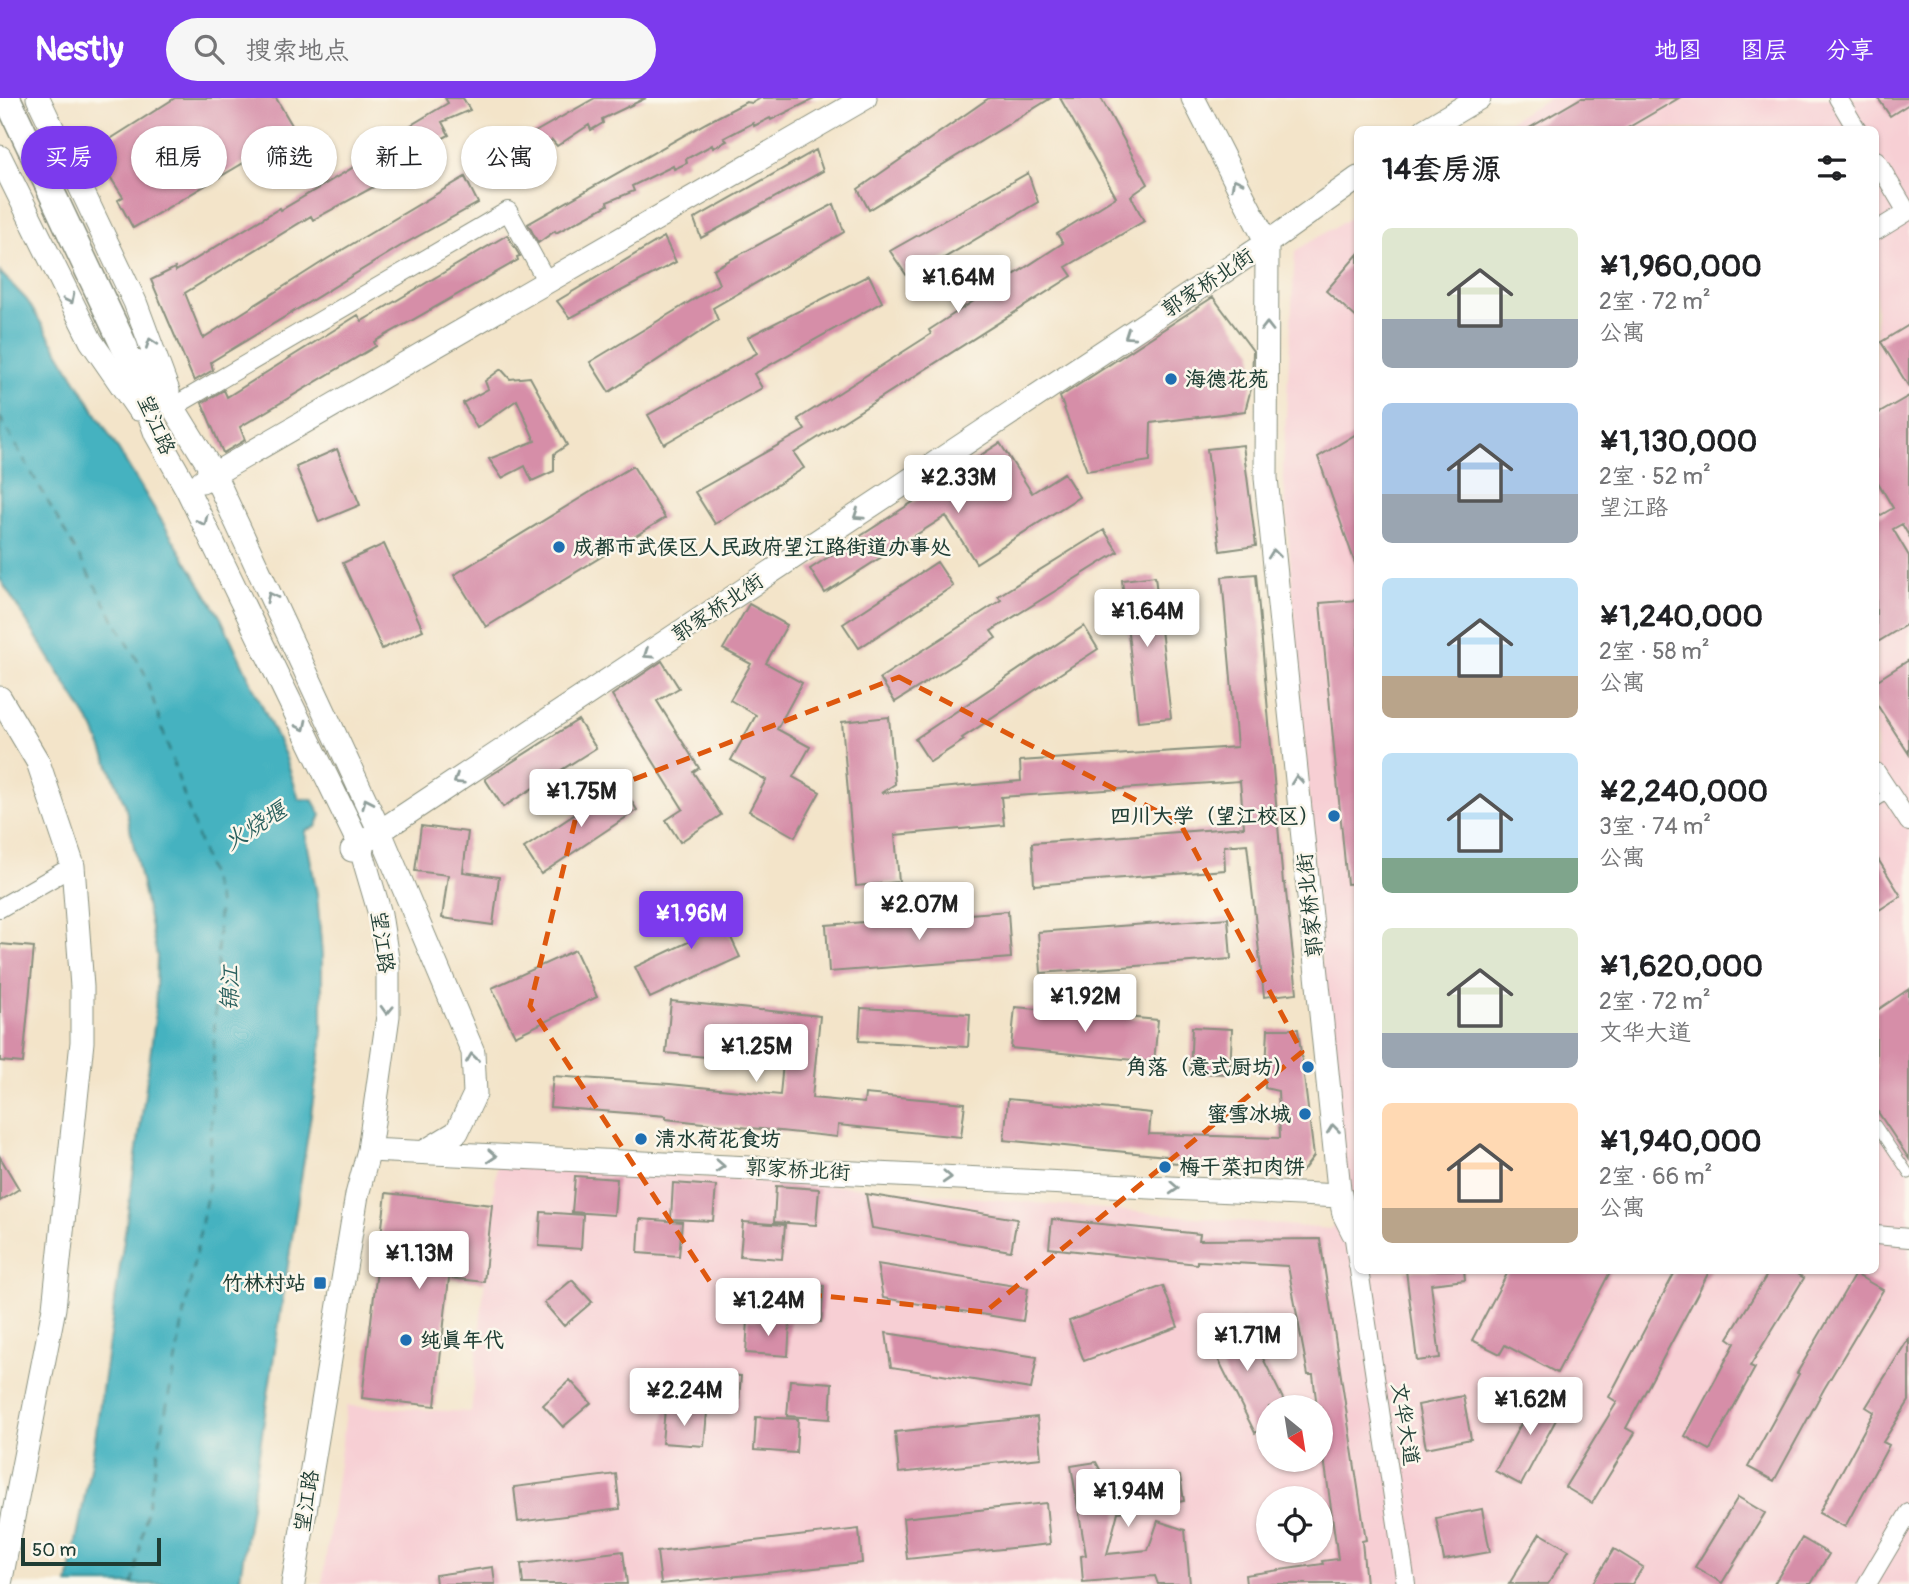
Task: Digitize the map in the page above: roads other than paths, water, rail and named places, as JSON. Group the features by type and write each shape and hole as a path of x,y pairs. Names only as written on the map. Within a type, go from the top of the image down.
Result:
{"main road":[{"name":"望江路","path":"7,98 125,348"}],"street":[{"path":"38,98 135,302 173,407 508,211 547,282"},
{"path":"183,492 865,98"},
{"path":"1193,98 1268,243 1354,181"},
{"path":"1432,126 1479,98"},
{"path":"1838,98 1855,126"},
{"path":"0,157 91,341 156,434"},
{"path":"1879,165 1908,212 1879,230"},
{"name":"郭家桥北街","path":"356,848 1268,243"},
{"name":"郭家桥北街","path":"369,1150 1349,1214 1266,478 1268,243"},
{"name":"望江路","path":"125,348 173,407 214,474 380,832 473,1052 475,1094 457,1132 424,1152"},
{"name":"望江路","path":"125,348 156,434 356,848 380,914 388,965 388,1016 369,1150 358,1195 293,1584"},
{"path":"0,698 38,762 73,866 82,987 79,1069 54,1308 0,1584"},
{"path":"1883,798 1909,822"},
{"path":"0,908 73,866"},
{"name":"文华大道","path":"1349,1214 1354,1244"},
{"path":"1879,1235 1909,1238"},
{"name":"文华大道","path":"1359,1274 1406,1584"},
{"path":"1867,1584 1909,1513"}],"lane":[{"path":"1879,1129 1909,1174"}],"water":[{"path":"0,272 27,300 221,618 285,755 299,799 312,799 321,815 316,827 305,831 317,894 322,955 322,1042 239,1584 68,1584 93,1452 144,1101 155,1019 157,956 125,804 94,729 0,579"}],"place":[{"name":"海德花苑","path":"1171,379"},
{"name":"成都市武侯区人民政府望江路街道办事处","path":"559,547"},
{"name":"四川大学（望江校区）","path":"1334,816"},
{"name":"角落（意式厨坊）","path":"1308,1067"},
{"name":"蜜雪冰城","path":"1305,1114"},
{"name":"清水荷花食坊","path":"641,1139"},
{"name":"梅干菜扣肉饼","path":"1165,1167"},
{"name":"竹林村站","path":"320,1283"},
{"name":"纯真年代","path":"406,1340"}],"water label":[{"name":"火烧堰","path":"255,826"},
{"name":"锦江","path":"230,988"}]}
